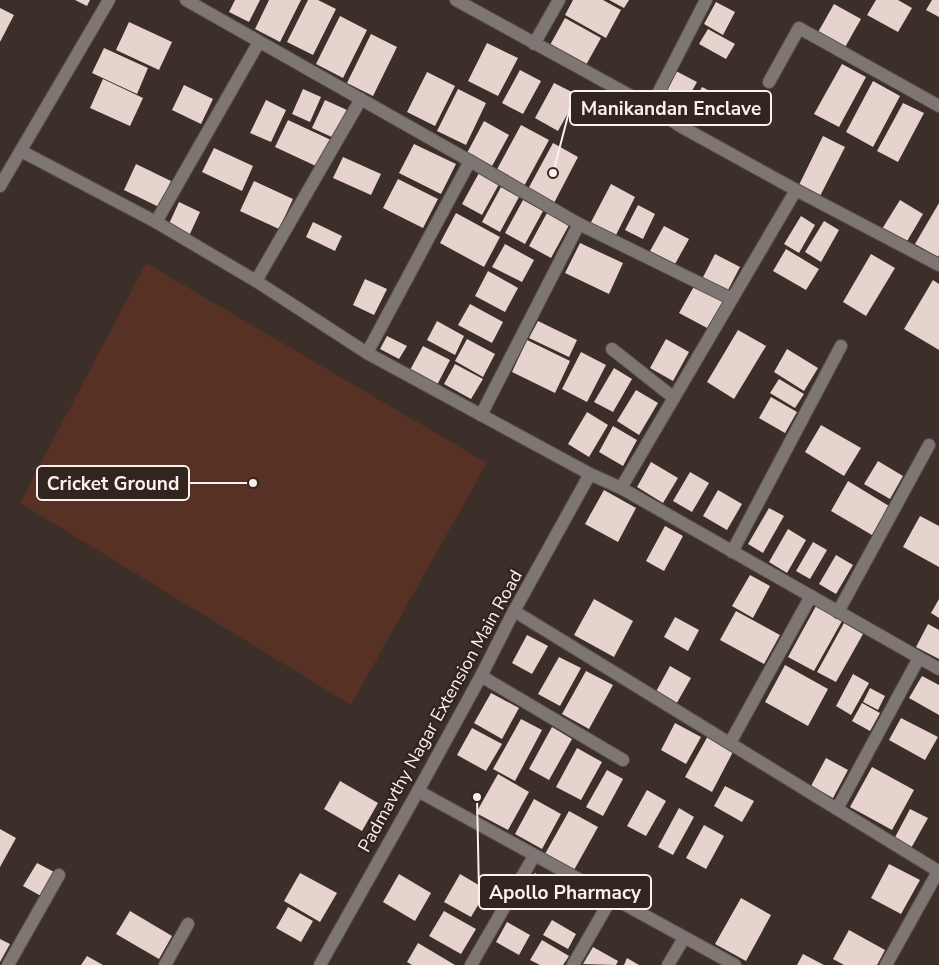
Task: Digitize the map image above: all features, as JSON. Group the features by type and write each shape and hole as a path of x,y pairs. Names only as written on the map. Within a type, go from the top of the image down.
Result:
{"street":[{"path":"0,186 5,167 20,151 109,0"},
{"path":"186,0 579,224 732,299"},
{"path":"456,0 651,107 680,126 796,190 939,265"},
{"path":"534,44 559,0"},
{"path":"651,107 706,0"},
{"path":"769,82 798,28 939,106"},
{"path":"156,222 259,42"},
{"path":"256,281 361,99"},
{"path":"20,151 156,222 256,281 367,353 590,474 621,488 939,669"},
{"path":"367,353 470,161"},
{"path":"621,488 796,190"},
{"path":"481,415 579,224"},
{"path":"732,552 841,346"},
{"path":"612,349 674,398"},
{"path":"838,612 929,445"},
{"name":"Padmavthy Nagar Extension Main Road","path":"320,965 418,791 590,474"},
{"path":"730,743 810,596"},
{"path":"514,611 939,870 886,965"},
{"path":"838,809 919,658"},
{"path":"481,676 623,760"},
{"path":"418,791 735,965"},
{"path":"471,965 534,856"},
{"path":"8,965 59,874"},
{"path":"572,965 612,897"},
{"path":"165,965 188,924"},
{"path":"668,965 684,938"}],"shaded area":[{"path":"146,263 487,463 351,705 20,503"}],"building":[{"path":"75,0 90,0 87,6"},
{"path":"235,0 260,0 249,22 229,12"},
{"path":"269,0 301,0 280,42 255,29"},
{"path":"308,0 318,0 336,9 313,55 287,42"},
{"path":"573,0 603,0 621,10 606,38 565,15"},
{"path":"609,0 629,0 624,8"},
{"path":"876,0 898,0 912,8 898,32 867,15"},
{"path":"932,0 939,0 939,17 926,10"},
{"path":"716,2 735,12 723,35 704,24"},
{"path":"834,4 861,19 844,49 817,34"},
{"path":"0,8 14,15 0,42"},
{"path":"340,16 367,30 343,78 316,64"},
{"path":"565,18 601,38 586,65 550,45"},
{"path":"129,22 172,42 159,70 116,50"},
{"path":"708,29 735,44 726,59 699,44"},
{"path":"371,34 397,47 373,96 347,83"},
{"path":"487,43 518,58 498,96 468,81"},
{"path":"104,48 148,68 137,94 92,73"},
{"path":"842,64 866,77 839,127 814,114"},
{"path":"520,70 541,81 523,114 502,103"},
{"path":"676,71 697,82 679,114 659,103"},
{"path":"427,72 455,86 435,126 407,112"},
{"path":"103,79 143,98 130,126 90,108"},
{"path":"873,81 900,96 873,147 846,132"},
{"path":"554,83 578,95 558,131 535,118"},
{"path":"184,85 213,99 201,124 172,110"},
{"path":"702,87 722,97 706,126 687,115"},
{"path":"303,89 321,97 310,122 292,114"},
{"path":"458,89 486,103 466,145 437,131"},
{"path":"266,100 286,110 271,142 250,133"},
{"path":"325,100 347,110 334,138 312,128"},
{"path":"903,103 924,113 898,162 877,151"},
{"path":"288,120 331,140 318,167 275,147"},
{"path":"484,121 509,135 492,166 467,153"},
{"path":"521,125 549,140 523,188 495,173"},
{"path":"823,136 845,147 818,200 797,189"},
{"path":"553,143 578,157 554,203 528,189"},
{"path":"414,144 456,164 441,194 399,173"},
{"path":"214,148 253,166 242,191 202,172"},
{"path":"343,157 381,174 371,195 333,178"},
{"path":"136,164 171,181 159,207 124,190"},
{"path":"479,173 499,184 482,215 462,204"},
{"path":"398,179 438,199 423,228 383,208"},
{"path":"254,181 293,199 279,229 240,211"},
{"path":"611,184 635,197 614,239 589,226"},
{"path":"501,187 519,197 500,232 482,222"},
{"path":"523,200 543,211 525,244 505,233"},
{"path":"900,200 923,214 906,243 882,229"},
{"path":"179,202 200,212 189,236 168,226"},
{"path":"939,203 939,255 938,257 915,244"},
{"path":"638,205 655,214 643,239 625,230"},
{"path":"456,213 500,237 484,267 440,243"},
{"path":"547,213 569,225 551,258 529,246"},
{"path":"801,216 815,225 799,253 784,244"},
{"path":"824,221 839,230 821,262 805,252"},
{"path":"313,222 342,236 335,251 306,237"},
{"path":"664,226 689,239 675,264 650,251"},
{"path":"580,243 623,263 609,294 565,273"},
{"path":"505,244 534,260 522,282 492,267"},
{"path":"786,249 819,269 806,290 773,271"},
{"path":"715,254 740,267 726,294 701,281"},
{"path":"871,254 895,268 866,316 843,302"},
{"path":"488,271 518,288 505,312 475,296"},
{"path":"365,279 387,289 374,315 353,305"},
{"path":"933,280 939,284 939,350 904,329"},
{"path":"696,283 725,299 709,329 679,313"},
{"path":"470,304 503,322 492,343 458,325"},
{"path":"437,321 464,336 455,355 427,340"},
{"path":"538,321 577,340 569,357 529,338"},
{"path":"738,330 766,346 734,399 707,382"},
{"path":"387,336 407,346 399,359 380,349"},
{"path":"467,339 495,354 483,377 455,361"},
{"path":"666,339 689,352 673,381 650,368"},
{"path":"527,340 570,361 555,393 512,372"},
{"path":"423,346 450,360 436,387 409,372"},
{"path":"787,349 818,368 804,391 774,372"},
{"path":"581,352 606,365 587,402 562,389"},
{"path":"455,364 483,379 471,399 444,384"},
{"path":"614,368 632,379 613,412 594,402"},
{"path":"779,379 804,394 795,408 770,393"},
{"path":"636,390 658,403 639,435 617,421"},
{"path":"771,397 797,412 785,433 759,418"},
{"path":"587,412 608,425 589,457 568,444"},
{"path":"821,425 861,448 844,476 805,452"},
{"path":"613,426 637,440 623,466 599,452"},
{"path":"878,461 903,476 890,499 864,484"},
{"path":"651,462 678,478 663,503 637,487"},
{"path":"690,472 709,483 692,512 673,501"},
{"path":"848,481 889,506 872,535 831,511"},
{"path":"604,490 636,508 618,542 585,524"},
{"path":"718,490 742,504 727,530 703,516"},
{"path":"769,508 784,516 763,553 748,544"},
{"path":"920,516 939,526 939,567 903,547"},
{"path":"665,526 683,536 664,571 646,561"},
{"path":"788,529 806,540 787,573 769,562"},
{"path":"813,542 827,550 810,579 796,571"},
{"path":"836,555 853,565 836,594 819,584"},
{"path":"750,575 770,586 753,618 732,606"},
{"path":"594,599 633,621 614,657 574,635"},
{"path":"939,599 939,618 931,613"},
{"path":"816,606 842,621 814,671 788,657"},
{"path":"736,611 780,635 764,664 720,640"},
{"path":"675,617 699,630 688,651 664,637"},
{"path":"844,623 863,634 836,682 817,672"},
{"path":"928,624 939,630 939,659 916,647"},
{"path":"527,635 548,646 532,674 512,663"},
{"path":"559,657 581,668 560,706 538,694"},
{"path":"785,665 828,689 808,726 765,702"},
{"path":"670,666 691,678 674,708 653,697"},
{"path":"586,671 613,685 589,729 562,714"},
{"path":"853,674 869,683 851,715 836,706"},
{"path":"922,676 939,685 939,715 909,698"},
{"path":"870,688 885,696 878,710 863,702"},
{"path":"491,693 519,708 502,739 474,723"},
{"path":"862,703 880,713 870,731 852,721"},
{"path":"901,718 938,737 925,760 889,740"},
{"path":"521,719 542,730 515,781 493,769"},
{"path":"675,723 701,737 686,764 661,750"},
{"path":"552,727 572,739 549,780 529,769"},
{"path":"472,728 502,744 486,771 457,755"},
{"path":"709,734 735,748 712,792 685,777"},
{"path":"577,748 602,762 581,800 556,787"},
{"path":"826,758 848,770 833,798 811,786"},
{"path":"872,767 914,790 892,830 850,807"},
{"path":"607,770 623,779 603,816 586,807"},
{"path":"498,774 529,792 508,830 476,813"},
{"path":"340,781 378,803 362,831 324,809"},
{"path":"725,786 754,801 742,822 714,806"},
{"path":"647,790 666,801 646,836 627,826"},
{"path":"534,799 561,814 542,849 515,834"},
{"path":"679,808 694,817 673,855 658,847"},
{"path":"910,809 928,818 910,850 893,841"},
{"path":"569,811 598,827 574,870 545,854"},
{"path":"704,825 724,836 706,869 686,858"},
{"path":"0,829 16,838 0,867"},
{"path":"37,863 54,872 41,896 23,886"},
{"path":"889,864 920,880 901,914 871,898"},
{"path":"300,873 337,893 320,922 284,901"},
{"path":"535,873 556,885 545,905 524,893"},
{"path":"399,874 431,893 415,921 383,902"},
{"path":"460,874 487,890 471,917 444,902"},
{"path":"741,898 771,915 746,961 715,944"},
{"path":"288,907 313,921 301,942 276,928"},
{"path":"130,911 172,936 159,959 116,934"},
{"path":"444,911 476,929 461,954 429,936"},
{"path":"552,920 576,934 568,949 543,935"},
{"path":"507,922 530,935 519,955 496,942"},
{"path":"849,930 885,950 877,965 844,965 833,959"},
{"path":"0,939 10,944 0,962"},
{"path":"542,940 569,956 563,965 540,965 530,960"},
{"path":"418,943 455,965 412,965 407,962"},
{"path":"593,947 618,961 616,965 583,964"},
{"path":"803,954 824,965 797,965"},
{"path":"87,956 103,965 81,965"},
{"path":"627,958 639,965 624,965"}],"place":[{"name":"Manikandan Enclave","path":"553,173"},
{"name":"Cricket Ground","path":"253,483"},
{"name":"Apollo Pharmacy","path":"477,797"}]}
